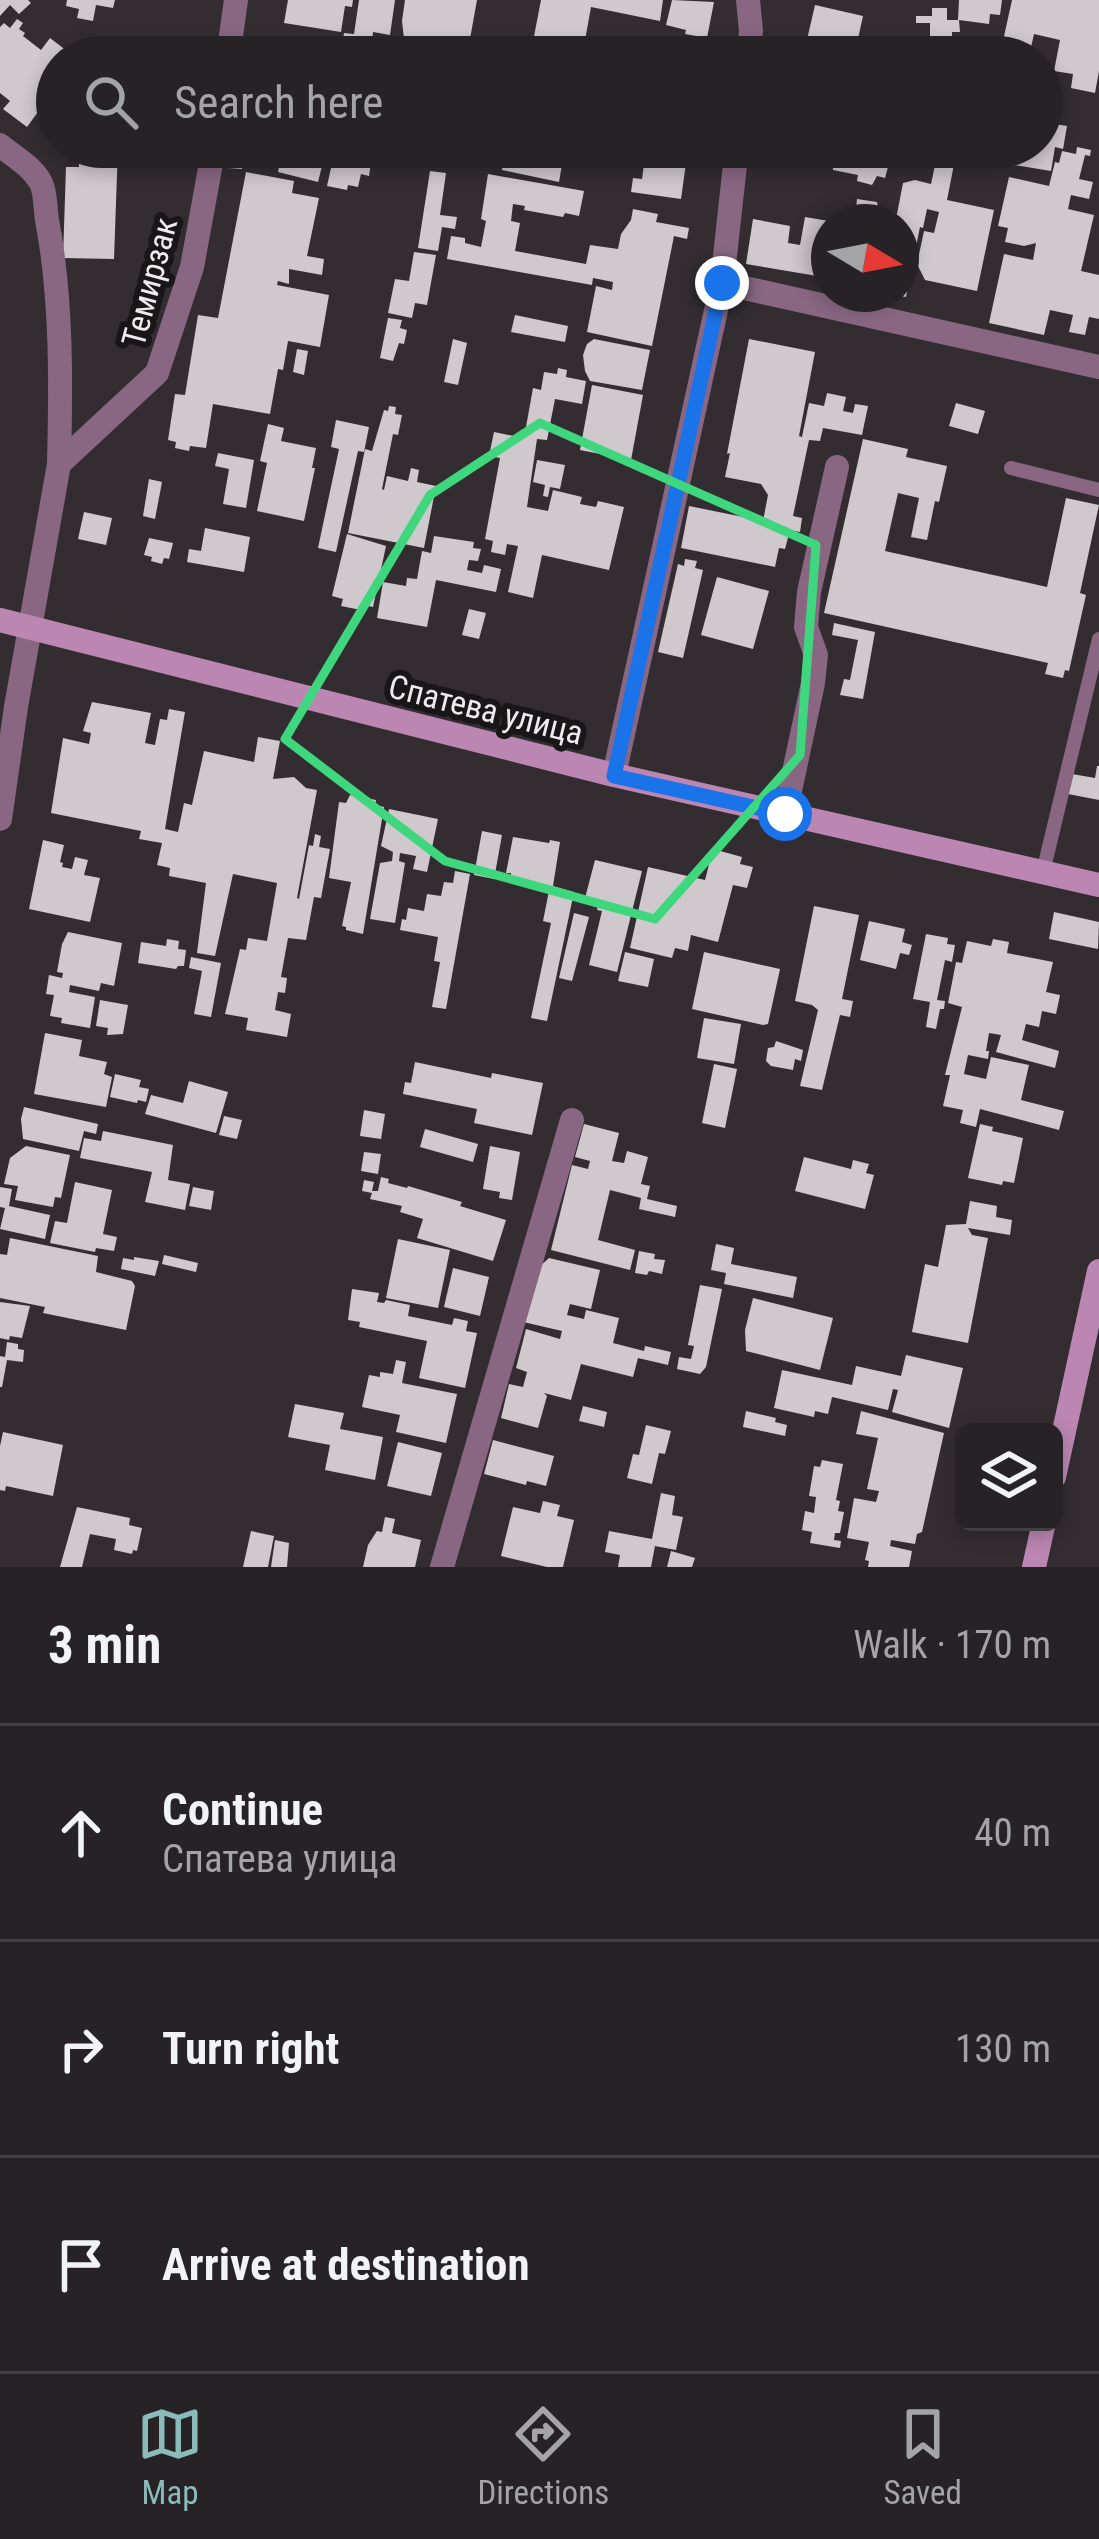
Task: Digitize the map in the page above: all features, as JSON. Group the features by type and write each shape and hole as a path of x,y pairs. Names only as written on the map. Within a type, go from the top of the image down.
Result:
{"street":[{"path":"231,36 236,0"},
{"path":"748,0 750,36"},
{"path":"0,145 32,170 44,187 57,310 59,464 0,819"},
{"name":"Темирзак","path":"59,464 157,373 192,267 210,168"},
{"path":"614,776 722,283 735,168"},
{"path":"722,283 1099,368"},
{"path":"785,814 813,683 816,655 806,627 809,592 837,467"},
{"name":"Спатева улица","path":"0,620 614,776 1099,885"},
{"path":"442,1567 572,1120"},
{"path":"1063,1436 1099,1270"},
{"path":"1034,1567 1042,1531"}],"lane":[{"path":"1011,468 1099,490"},
{"path":"1043,872 1099,639"}],"highlighted area":[{"path":"540,423 816,545 800,755 655,919 445,861 285,739 430,495"}],"building":[{"path":"0,0 31,3 19,14 10,5 0,16"},
{"path":"67,0 115,0 113,8 96,5 93,21 77,18 79,9 66,6"},
{"path":"288,0 353,0 352,7 345,6 341,32 284,23"},
{"path":"359,0 395,0 390,35 344,36 354,34"},
{"path":"405,0 477,0 471,36 404,36"},
{"path":"541,0 663,0 660,21 591,7 586,36 534,36"},
{"path":"672,0 714,2 707,36 685,34 686,30 666,25"},
{"path":"959,0 1002,0 1000,15 990,14 989,24 959,20 960,32 952,36 930,36 930,23 916,23 916,16 932,16 932,8 947,8 947,20 958,20"},
{"path":"1012,0 1099,0 1095,93 1071,88 1073,74 1063,72 1063,36 1004,36"},
{"path":"815,5 863,16 859,36 808,36"},
{"path":"17,19 23,23 19,29 36,46 36,115 27,127 3,109 10,101 0,93 0,27 4,23 10,28"},
{"path":"1077,147 1091,150 1090,156 1085,155 1079,179 1093,182 1089,199 1071,195 1068,209 1094,215 1081,271 1099,275 1099,319 1089,317 1085,335 1069,332 1073,315 1050,310 1044,335 989,323 1004,254 1033,260 1036,243 1005,242 1008,228 998,226 1009,177 1049,186 1054,168 1063,168 1063,151 1076,154"},
{"path":"66,168 117,168 114,259 63,258"},
{"path":"279,168 322,168 318,182 278,172"},
{"path":"331,168 370,168 369,176 361,174 358,187 327,186"},
{"path":"502,168 561,168 559,182"},
{"path":"644,168 685,168 681,199 631,192 633,178 642,179"},
{"path":"888,168 885,178 877,176 872,185 857,181 858,175 833,170"},
{"path":"934,168 953,168 947,200 994,210 977,291 925,280 919,255 924,231 934,233 939,212 927,209 919,232 919,204 899,204 903,183 931,184"},
{"path":"430,171 446,173 440,215 457,217 455,229 442,227 438,251 418,248"},
{"path":"246,172 294,181 292,193 319,198 307,256 324,259 322,275 289,269 289,284 278,281 277,285 329,295 320,347 288,341 270,414 213,404 206,448 175,448 176,442 168,440 175,394 185,395 198,315 218,318"},
{"path":"488,174 584,191 579,216 524,210 525,206 513,204 511,221 520,223 515,251 586,264 590,245 618,249 633,209 658,214 656,222 689,228 687,239 674,236 652,346 587,332 596,286 612,290 613,282 593,278 592,285 447,259 451,236 481,247"},
{"path":"805,217 811,218 811,275 746,264 753,219 790,226 788,243 800,245"},
{"path":"414,252 436,255 427,305 415,303 412,318 388,313 395,279 409,281"},
{"path":"515,315 568,326 565,342 511,332"},
{"path":"388,318 402,320 400,328 407,330 393,361 380,358"},
{"path":"453,339 467,343 458,385 444,382"},
{"path":"594,339 650,350 642,390 590,381 583,355"},
{"path":"749,339 815,352 799,436 809,403 824,406 827,393 846,397 843,411 853,413 855,404 868,406 862,435 823,428 820,441 809,440 793,516 802,518 800,532 790,530 775,567 681,548 689,506 763,521 768,495 761,484 725,477"},
{"path":"297,349 308,351 304,375 293,372"},
{"path":"558,368 567,370 566,377 586,381 582,404 555,399 547,440 537,439 527,507 548,511 553,490 582,497 580,504 596,507 598,501 624,507 609,570 542,555 533,598 508,592 518,546 507,544 505,555 491,552 493,541 485,539 500,458 489,456 494,432 524,438 533,388 541,390 544,372 557,374"},
{"path":"592,385 643,395 631,460 580,450"},
{"path":"956,403 985,411 978,434 949,426"},
{"path":"389,406 402,415 398,435 393,434 382,489 387,476 408,481 411,468 419,470 417,482 436,486 424,548 348,533 365,449 372,451"},
{"path":"336,420 369,427 364,452 358,451 336,552 318,548 339,449 331,447"},
{"path":"268,424 284,428 281,441 316,448 304,521 257,511 267,463 260,461"},
{"path":"863,439 908,449 906,457 947,466 927,540 911,537 919,498 898,493 885,551 1047,587 1066,498 1099,505 1080,593 1086,595 1069,671 1065,670 1063,678 1045,674 1048,663 824,613"},
{"path":"218,453 254,460 246,508 223,504 229,469 215,466"},
{"path":"537,460 565,465 560,489 550,487 548,497 543,496 545,485 533,482"},
{"path":"149,479 162,482 155,519 143,516"},
{"path":"84,512 112,518 106,545 78,539"},
{"path":"205,528 250,537 244,572 187,562 189,549 201,551"},
{"path":"347,534 386,546 373,607 341,606 343,599 332,596"},
{"path":"434,536 474,542 473,548 481,549 478,561 469,560 467,570 482,573 484,565 501,569 496,592 436,580 427,627 377,618 383,582 406,586 407,578 417,579 422,551 431,553"},
{"path":"149,538 173,543 169,559 164,558 162,564 144,555"},
{"path":"685,559 697,561 695,568 703,570 683,658 658,652 678,564 684,566"},
{"path":"717,577 769,591 753,649 701,635"},
{"path":"469,609 486,613 479,639 462,635"},
{"path":"834,623 875,632 863,699 840,695 844,679 850,680 858,640 832,635"},
{"path":"92,702 151,713 145,743 155,745 160,719 167,720 169,709 185,712 165,829 178,832 184,803 192,805 204,751 254,762 258,737 280,741 273,779 294,777 306,788 317,790 297,898 315,834 321,836 319,847 330,849 321,898 314,897 306,940 288,938 281,977 287,978 285,993 278,992 275,1010 291,1014 287,1037 246,1030 248,1018 225,1014 240,949 246,950 248,938 267,941 277,883 233,874 215,956 197,953 206,883 169,876 170,868 157,865 162,843 139,839 141,831 51,813 63,738 89,744 91,733 83,731"},
{"path":"1097,766 1099,800 1068,794 1072,774 1095,778"},
{"path":"350,795 376,800 375,805 384,807 363,934 342,926 351,882 329,878 339,802 346,803"},
{"path":"389,809 438,819 427,872 413,869 416,856 400,853 399,861 405,863 395,923 370,919 380,863 392,861 393,852 381,846"},
{"path":"482,831 502,835 494,879 474,875"},
{"path":"513,837 560,842 553,886 574,892 547,1021 531,1018 551,923 543,921 550,886 511,879 511,873 506,873"},
{"path":"43,840 64,845 62,867 72,869 75,857 88,860 84,875 100,878 90,922 29,909"},
{"path":"713,849 742,857 740,864 753,867 747,888 733,885 718,942 691,935 688,951 675,948 672,958 630,948 648,867 705,880"},
{"path":"595,860 642,871 617,972 589,965 602,911 584,902"},
{"path":"455,871 470,874 446,1009 432,1007 440,962 434,961 438,937 400,930 408,908 424,911 427,894 441,896 444,882 453,883"},
{"path":"814,906 859,915 842,999 853,1001 850,1017 840,1015 822,1090 800,1086 818,1010 795,1001"},
{"path":"1054,912 1099,922 1098,949 1049,939"},
{"path":"574,913 589,917 572,981 559,978"},
{"path":"869,921 905,929 902,942 912,945 909,955 900,953 896,969 860,960"},
{"path":"68,932 122,943 114,986 101,983 99,991 70,985 69,992 95,997 90,1028 50,1016 54,995 46,994 49,975 62,978 63,973 57,972"},
{"path":"926,934 948,938 947,944 955,945 952,962 945,960 937,1000 945,1001 944,1009 940,1009 936,1029 926,1027 930,1002 913,999"},
{"path":"167,939 179,941 178,949 186,950 184,966 138,963 141,942 166,946"},
{"path":"993,939 1009,942 1007,953 1053,962 1046,992 1060,995 1056,1014 1042,1011 1039,1027 1026,1024 1022,1040 1059,1051 1055,1068 996,1052 1001,1035 989,1033 988,1059 968,1055 964,1074 986,1079 991,1057 1029,1065 1021,1100 1064,1111 1059,1130 980,1109 976,1127 960,1123 963,1110 943,1106 950,1075 945,1075 962,1007 948,1003 956,962 962,963 967,941 991,946"},
{"path":"625,952 654,959 648,987 618,981"},
{"path":"704,952 780,969 768,1024 692,1009"},
{"path":"191,957 221,963 211,1017 194,1014 202,971 189,968"},
{"path":"100,1000 128,1005 123,1034 107,1035 108,1028 96,1026"},
{"path":"704,1018 741,1024 734,1064 697,1058"},
{"path":"45,1033 82,1040 79,1056 107,1062 104,1074 112,1077 106,1107 34,1094"},
{"path":"776,1041 803,1050 793,1070 766,1061 768,1048"},
{"path":"415,1062 543,1083 532,1135 474,1123 477,1109 403,1094 405,1082 411,1083"},
{"path":"714,1064 737,1069 725,1128 702,1123"},
{"path":"115,1074 141,1080 139,1087 149,1089 146,1102 110,1097"},
{"path":"189,1081 228,1092 216,1133 145,1114 151,1095 183,1103"},
{"path":"24,1107 98,1124 96,1134 84,1131 79,1151 23,1139"},
{"path":"364,1110 385,1114 381,1139 360,1136"},
{"path":"224,1116 242,1120 237,1139 219,1135"},
{"path":"584,1124 619,1133 612,1161 624,1163 627,1151 648,1157 641,1184 650,1186 647,1199 677,1206 675,1217 639,1209 641,1198 610,1190 598,1240 635,1250 630,1270 551,1250 572,1165 588,1169 590,1161 575,1157"},
{"path":"980,1124 1023,1138 1014,1183 968,1178"},
{"path":"425,1129 478,1144 473,1162 420,1147"},
{"path":"103,1131 173,1145 168,1180 190,1184 185,1210 145,1202 152,1172 80,1158 84,1138 101,1141"},
{"path":"26,1146 70,1155 61,1198 55,1197 53,1207 15,1200 18,1186 4,1184 10,1158"},
{"path":"490,1146 520,1152 512,1200 483,1189"},
{"path":"364,1152 381,1154 378,1174 361,1171"},
{"path":"804,1157 851,1169 853,1160 869,1164 866,1173 874,1175 865,1209 795,1191"},
{"path":"381,1177 506,1220 493,1261 417,1238 423,1219 400,1212 402,1206 370,1199 372,1193 362,1191 364,1180 374,1182 372,1191 378,1191"},
{"path":"75,1182 112,1190 103,1234 117,1237 114,1251 50,1243 55,1221 67,1223"},
{"path":"0,1187 12,1189 9,1206 50,1215 45,1239 0,1229 5,1208 0,1207"},
{"path":"193,1187 214,1191 211,1210 189,1206"},
{"path":"970,1201 997,1206 996,1217 1012,1220 1010,1235 968,1228 972,1235 988,1238 968,1343 912,1332 925,1264 938,1267 946,1225 966,1224"},
{"path":"10,1238 98,1256 96,1272 132,1281 126,1330 43,1313 45,1307 0,1298 0,1254 7,1255"},
{"path":"398,1239 450,1250 438,1308 386,1298"},
{"path":"716,1244 734,1248 731,1264 797,1277 793,1298 724,1284 726,1273 711,1270"},
{"path":"639,1251 665,1260 662,1274 635,1273"},
{"path":"164,1255 198,1263 196,1272 162,1264"},
{"path":"123,1258 159,1261 155,1276 121,1269"},
{"path":"549,1258 600,1270 591,1309 570,1304 567,1315 584,1319 586,1310 619,1318 613,1343 671,1352 668,1365 638,1358 633,1377 581,1364 571,1400 544,1393 538,1428 501,1418 509,1384 523,1387 527,1372 516,1368 526,1329 560,1339 562,1331 519,1321 539,1267"},
{"path":"453,1268 489,1277 480,1316 444,1307"},
{"path":"700,1285 722,1289 706,1367 700,1374 677,1369 679,1357 691,1359 694,1346 688,1345"},
{"path":"352,1289 379,1293 377,1302 410,1305 408,1316 452,1325 454,1318 468,1321 466,1331 477,1333 465,1388 419,1378 427,1341 359,1327 360,1322 348,1320"},
{"path":"753,1298 833,1318 820,1370 746,1351 745,1330"},
{"path":"0,1302 30,1306 22,1338 0,1338"},
{"path":"7,1342 24,1350 23,1362 7,1360 0,1387 0,1356 5,1357"},
{"path":"906,1355 963,1368 949,1428 892,1412 898,1390 893,1389 888,1410 832,1397 828,1414 815,1411 814,1417 774,1408 782,1370 852,1385 856,1366 901,1376"},
{"path":"396,1360 406,1362 402,1383 457,1394 446,1443 396,1432 400,1415 362,1407 369,1375 393,1374"},
{"path":"295,1404 344,1413 340,1429 383,1437 375,1480 325,1470 330,1445 288,1437"},
{"path":"583,1406 607,1412 604,1427 579,1421"},
{"path":"746,1411 787,1425 785,1436 743,1427"},
{"path":"861,1411 944,1433 922,1532 915,1544 891,1540 890,1546 912,1551 909,1567 868,1567 869,1542 847,1538 854,1498 876,1502 879,1491 867,1489 878,1438 856,1434"},
{"path":"646,1425 671,1431 665,1454 659,1453 652,1484 627,1478"},
{"path":"3,1432 63,1445 53,1496 6,1486 5,1491 0,1490"},
{"path":"493,1440 554,1456 546,1486 484,1474"},
{"path":"398,1442 442,1453 431,1496 387,1486"},
{"path":"822,1460 843,1464 836,1500 840,1501 838,1511 844,1512 834,1540 841,1541 840,1548 810,1543 812,1532 802,1530 805,1511 814,1513 816,1497 809,1496 814,1466 820,1467"},
{"path":"661,1493 675,1496 672,1515 683,1517 676,1550 655,1546 651,1567 618,1567 620,1555 605,1552 609,1531 652,1539"},
{"path":"543,1501 560,1505 557,1516 574,1520 563,1567 501,1556 513,1507 540,1513"},
{"path":"77,1507 130,1518 129,1525 142,1528 137,1551 114,1550 116,1539 90,1534 82,1567 60,1567"},
{"path":"385,1517 395,1519 392,1533 421,1540 415,1567 363,1567 368,1545 377,1531 382,1532"},
{"path":"251,1531 274,1536 268,1567 243,1567"},
{"path":"275,1540 289,1543 287,1567 271,1567"},
{"path":"671,1551 695,1558 692,1567 667,1567"}],"route":[{"path":"722,283 614,776 785,814"}]}
